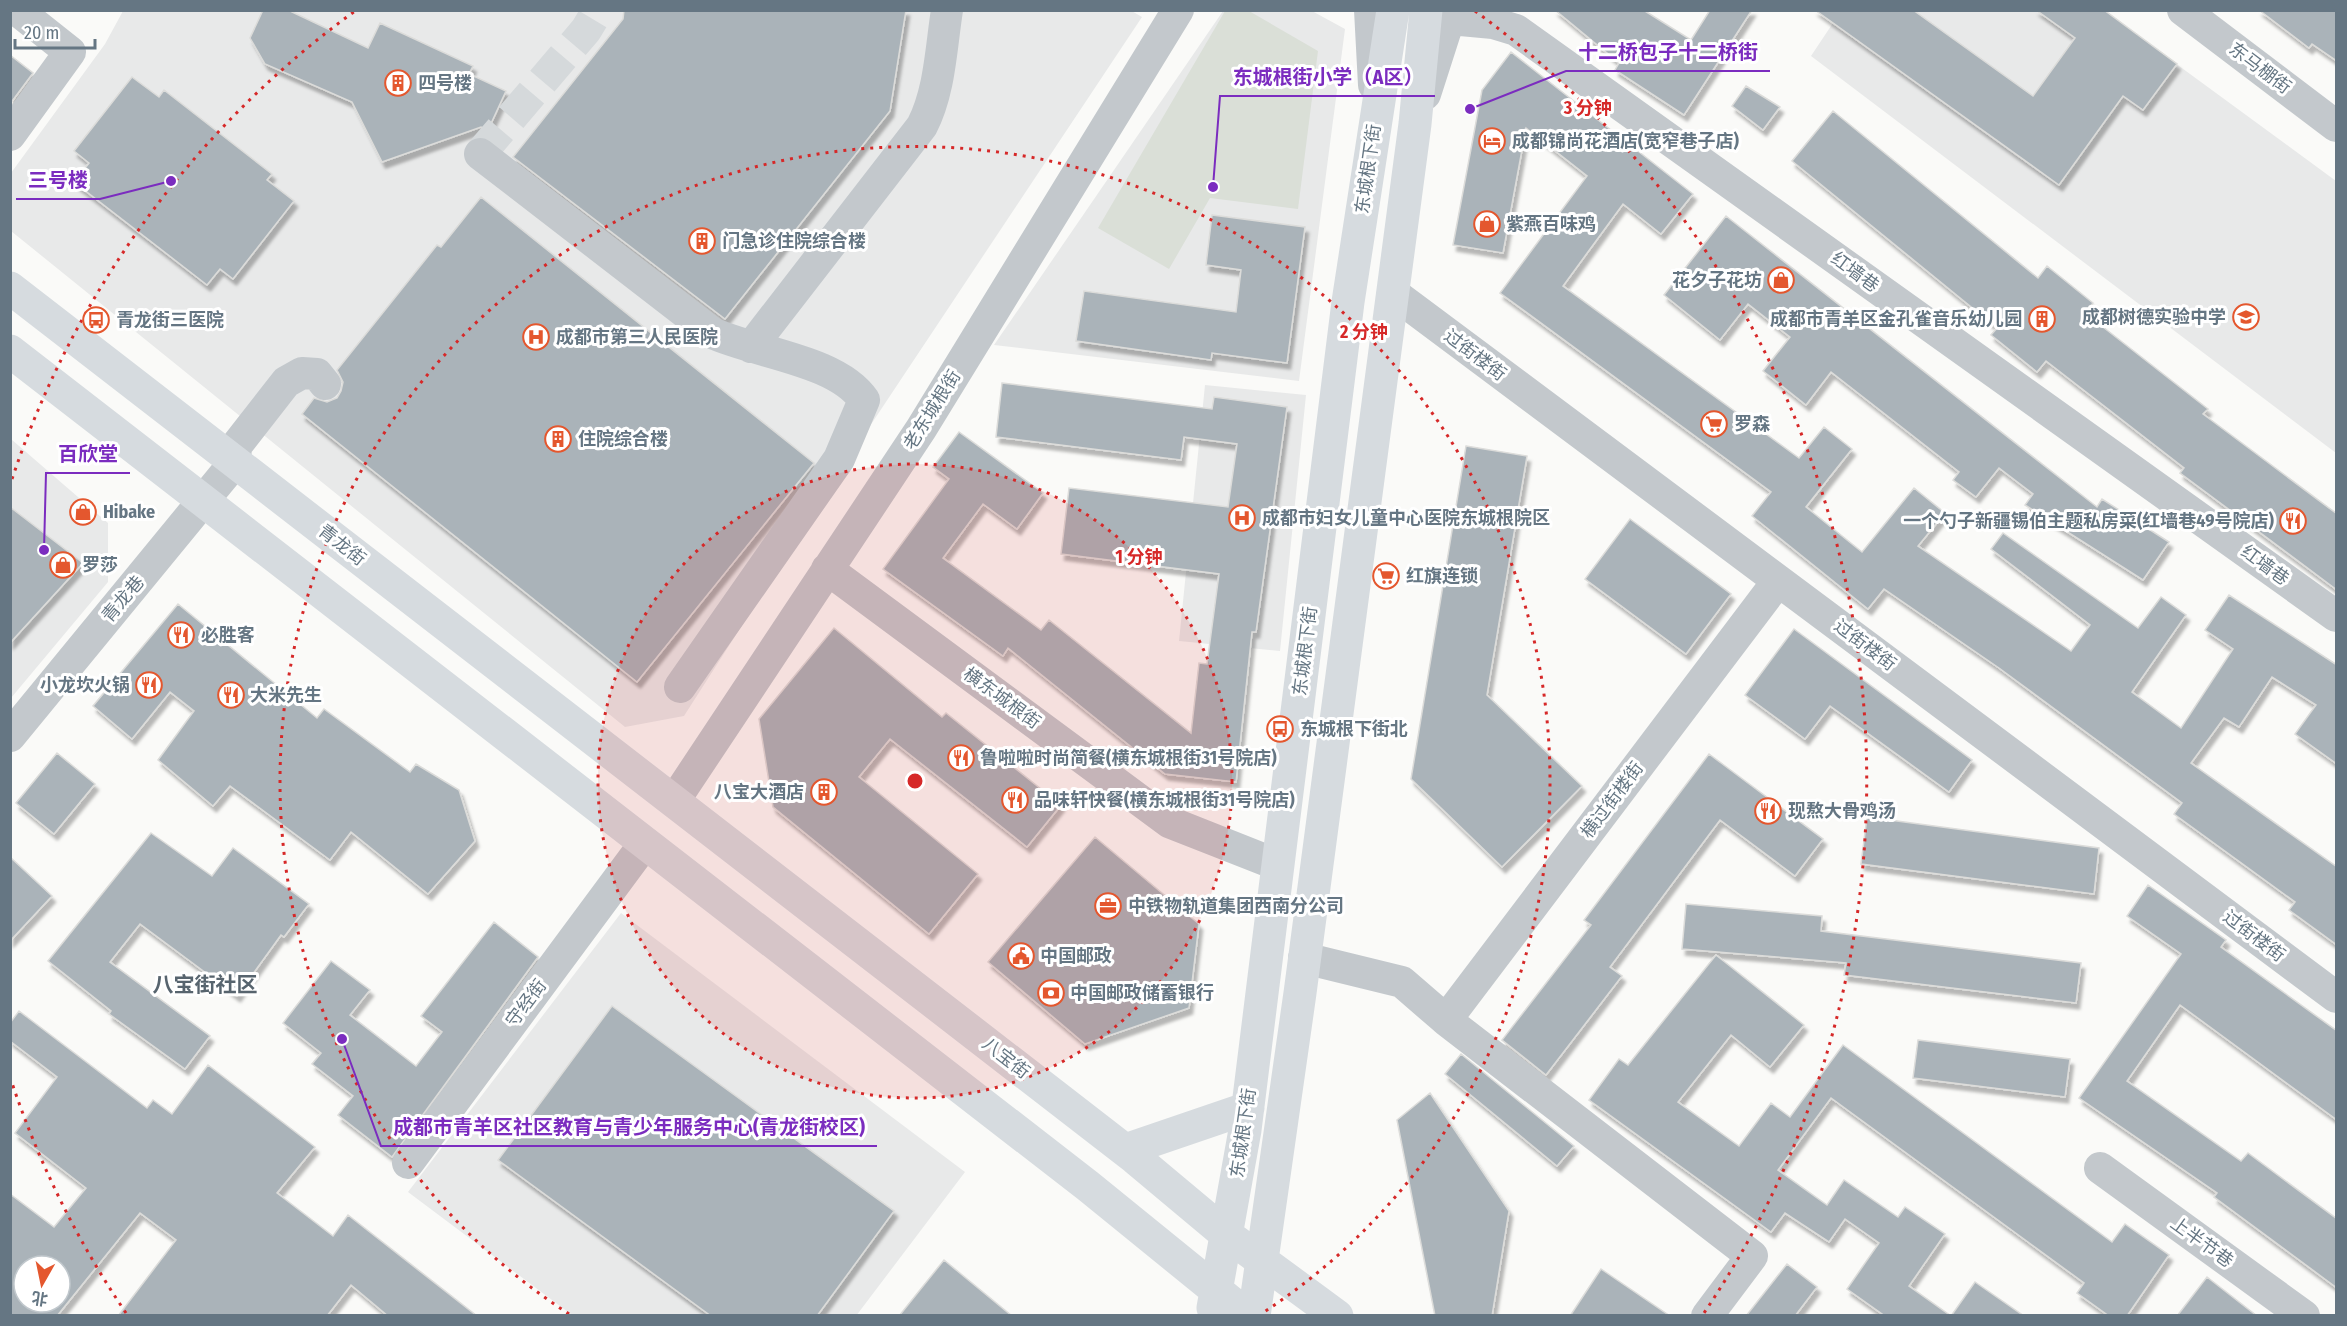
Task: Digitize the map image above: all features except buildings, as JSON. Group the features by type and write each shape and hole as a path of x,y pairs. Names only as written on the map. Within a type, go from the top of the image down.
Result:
{"main road":[{"path":"1375,122 1393,10"},
{"name":"东城根下街","path":"1254,1316 1260,1258 1304,958 1416,124 1443,13"},
{"name":"东城根下街","path":"1214,1303 1248,1108 1348,302 1375,122"},
{"name":"青龙街","path":"10,288 674,801"},
{"path":"10,351 1088,1186 1214,1303 1248,1316"},
{"name":"八宝街","path":"674,801 1125,1150 1227,1234 1337,1316"},
{"path":"1125,1150 1248,1108"}],"street":[{"path":"10,135 70,52 17,10"},
{"path":"751,347 922,126 935,88 947,10"},
{"name":"老东城根街","path":"674,801 921,429 1178,10"},
{"name":"东城根下街","path":"1370,10 1375,122"},
{"name":"东马棚街","path":"2183,10 2337,126"},
{"name":"红墙巷","path":"1443,13 1516,30 2337,616"},
{"path":"480,154 712,333 734,343 826,372 855,387 864,400 839,459 680,687"},
{"name":"过街楼街","path":"1393,293 2337,997"},
{"name":"青龙巷","path":"10,736 235,462 236,446 286,382 302,373 317,375 326,384"},
{"path":"839,459 880,491"},
{"name":"横东城根街","path":"827,569 1169,822 1278,865"},
{"name":"横过街楼街","path":"1446,1020 1778,581"},
{"name":"守经街","path":"408,1163 645,843"},
{"path":"1304,958 1402,982 1446,1020 1752,1256 1707,1316"},
{"name":"上半节巷","path":"2100,1168 2304,1316"}],"shaded area":[{"name":"成都市第三人民医院","path":"1130,10 1142,17 858,444 684,716 625,727 11,231 11,173 105,44 123,11"},
{"path":"1223,11 1312,11 1345,29 1299,381 994,345"},
{"path":"1225,11 1249,11 1318,51 1298,209 1210,198 1169,269 1098,228"},
{"name":"成都树德实验中学","path":"1841,11 2104,11 2336,181 2336,453 1811,56"},
{"name":"成都市妇女儿童中心医院东城根院区","path":"1205,385 1306,395 1280,651 1179,641"},
{"path":"11,439 108,523 108,582 11,698"},
{"path":"621,913 965,1172 856,1316 572,1315 408,1192"}],"tunnel":[{"path":"480,154 586,30 598,10"}],"place":[{"name":"四号楼","path":"398,83"},
{"name":"十二桥包子十二桥街","path":"1470,109"},
{"name":"成都锦尚花酒店(宽窄巷子店)","path":"1492,141"},
{"name":"三号楼","path":"171,181"},
{"name":"东城根街小学（A区）","path":"1213,187"},
{"name":"紫燕百味鸡","path":"1487,224"},
{"name":"门急诊住院综合楼","path":"702,241"},
{"name":"花夕子花坊","path":"1781,280"},
{"name":"成都树德实验中学","path":"2246,317"},
{"name":"成都市青羊区金孔雀音乐幼儿园","path":"2042,319"},
{"name":"青龙街三医院","path":"96,320"},
{"name":"成都市第三人民医院","path":"536,337"},
{"name":"罗森","path":"1714,424"},
{"name":"住院综合楼","path":"558,439"},
{"name":"Hibake","path":"83,512"},
{"name":"成都市妇女儿童中心医院东城根院区","path":"1242,518"},
{"name":"一个勺子新疆锡伯主题私房菜(红墙巷49号院店)","path":"2293,521"},
{"name":"百欣堂","path":"44,550"},
{"name":"罗莎","path":"63,565"},
{"name":"红旗连锁","path":"1386,576"},
{"name":"必胜客","path":"181,635"},
{"name":"小龙坎火锅","path":"149,685"},
{"name":"大米先生","path":"231,695"},
{"name":"东城根下街北","path":"1280,729"},
{"name":"鲁啦啦时尚简餐(横东城根街31号院店)","path":"961,758"},
{"name":"八宝大酒店","path":"824,792"},
{"name":"品味轩快餐(横东城根街31号院店)","path":"1015,800"},
{"name":"现熬大骨鸡汤","path":"1768,811"},
{"name":"中铁物轨道集团西南分公司","path":"1108,906"},
{"name":"中国邮政","path":"1021,956"},
{"name":"中国邮政储蓄银行","path":"1051,993"},
{"name":"成都市青羊区社区教育与青少年服务中心(青龙街校区)","path":"342,1039"}],"district":[{"name":"八宝街社区","path":"205,985"}]}
